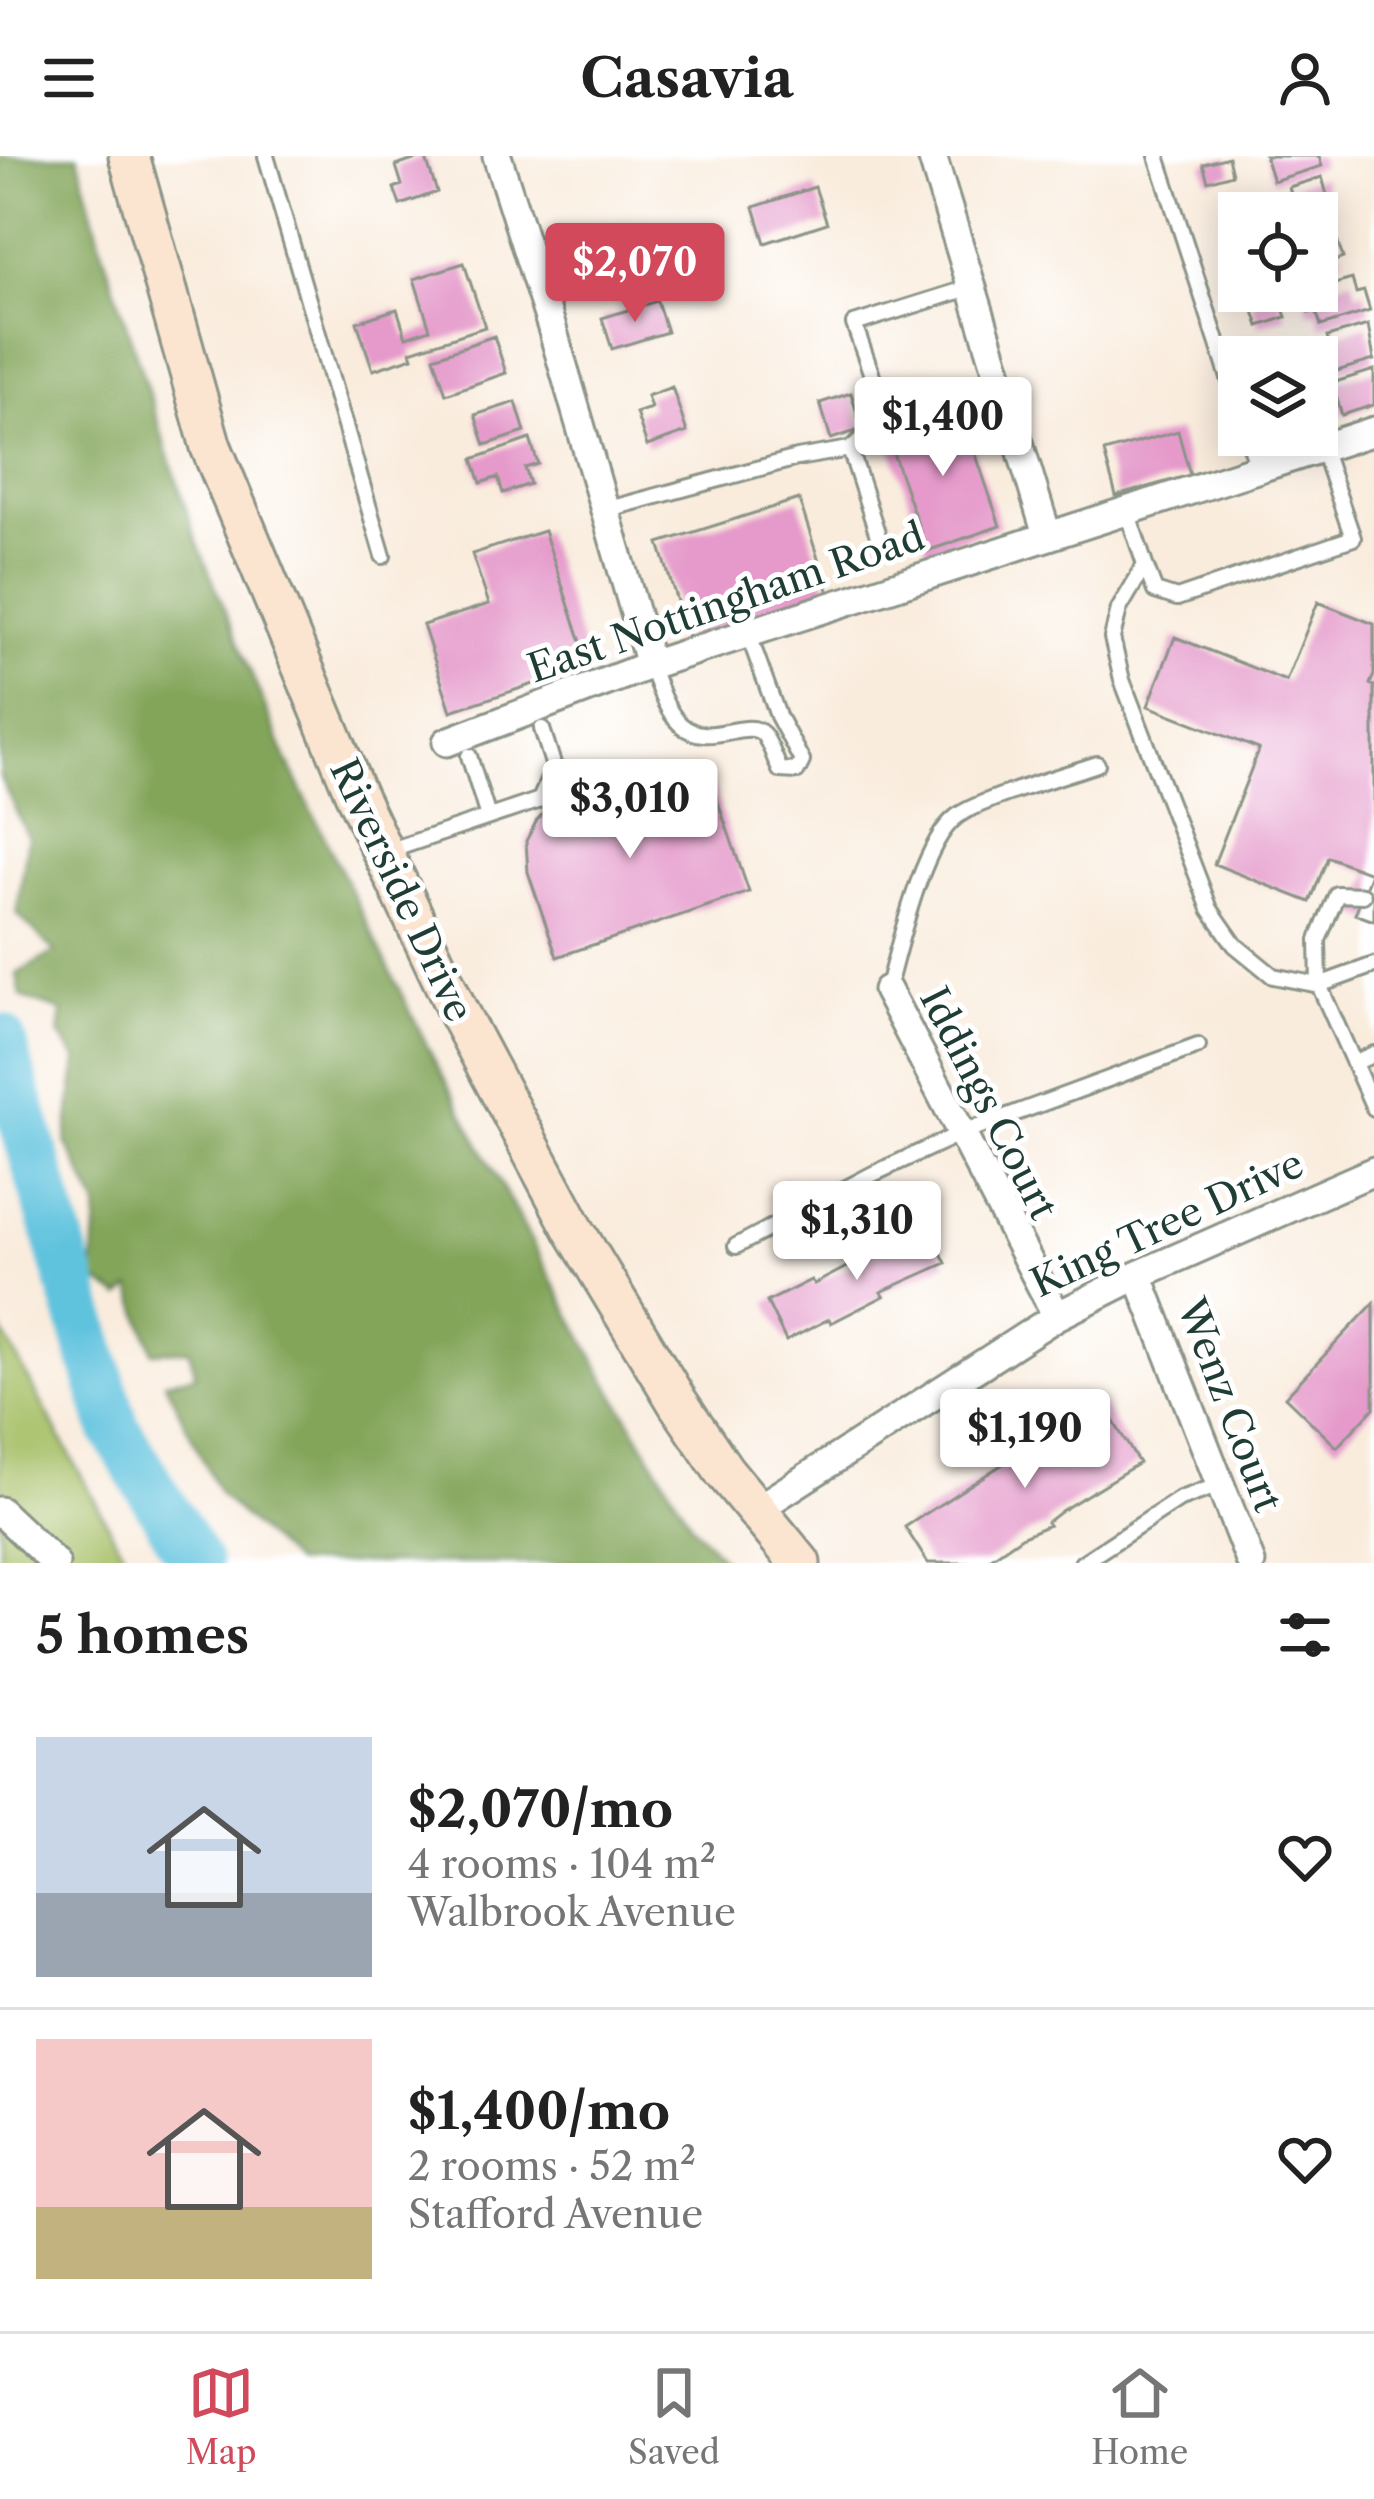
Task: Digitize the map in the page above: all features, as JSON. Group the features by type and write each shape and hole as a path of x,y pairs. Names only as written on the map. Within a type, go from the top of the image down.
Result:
{"main road":[{"name":"Riverside Drive","path":"129,156 211,447 383,853 458,1012 574,1229 678,1403 800,1563"}],"street":[{"path":"497,156 650,665"},
{"path":"932,156 1047,535"},
{"name":"East Nottingham Road","path":"1338,443 1374,431"},
{"name":"East Nottingham Road","path":"458,749 650,665 1296,456"},
{"name":"Iddings Court","path":"887,990 1057,1316"},
{"name":"King Tree Drive","path":"756,1510 1057,1316 1138,1275 1374,1172"},
{"name":"Wenz Court","path":"1138,1275 1251,1563"},
{"path":"0,1511 55,1563"}],"lane":[{"path":"266,156 383,556"},
{"path":"1157,156 1218,344"},
{"path":"605,510 797,458 850,449 886,418 854,325 972,287"},
{"path":"850,449 880,542"},
{"path":"1254,456 1258,468"},
{"path":"1127,511 1155,591 1177,598 1353,538 1325,456"},
{"path":"1145,565 1119,609 1112,638 1122,680 1210,909 1235,945 1273,976 1318,985 1374,965"},
{"path":"650,665 665,702 679,723 694,734 752,729 763,734 779,770 797,771 802,761 798,746 778,716 748,632"},
{"path":"383,853 540,800 554,767 542,729"},
{"path":"458,749 488,817"},
{"path":"887,990 907,917 940,832 959,813 1096,764"},
{"path":"1363,895 1337,894 1318,940 1318,985 1374,1108"},
{"path":"736,1246 959,1134 1198,1046"},
{"path":"1354,1063 1374,1054"},
{"path":"1082,1563 1180,1499 1220,1485"}],"green space":[{"path":"0,156 78,156 103,252 195,537 288,763 432,1056 603,1375 692,1525 726,1563 294,1563 220,1495 165,1382 195,1375 189,1350 153,1352 131,1288 121,1297 92,1278 98,1207 66,1142 77,1060 59,1034 62,1011 21,997 17,974 55,952 17,914 28,837 0,777"},
{"path":"0,1327 129,1563 0,1563"}],"building":[{"path":"425,156 437,192 400,205 394,188 402,185 396,166"},
{"path":"1265,156 1319,156 1322,166 1273,181"},
{"path":"1228,157 1232,174 1208,181 1203,164"},
{"path":"1322,177 1326,192 1290,192 1289,187"},
{"path":"815,187 827,223 765,243 754,207"},
{"path":"645,244 654,275 596,291 587,260"},
{"path":"464,263 485,327 411,351 413,357 373,370 357,322 397,309 406,337 430,329 414,279"},
{"path":"1352,279 1356,293 1364,291 1370,311 1321,326 1316,312 1338,312 1338,283"},
{"path":"657,301 667,332 612,349 602,318"},
{"path":"1254,312 1284,312 1286,317 1259,326"},
{"path":"1368,325 1374,360 1338,371 1338,336 1330,336"},
{"path":"494,336 506,373 446,394 434,357"},
{"path":"1374,370 1374,405 1342,415 1338,381"},
{"path":"672,387 687,432 647,446 636,413 651,408 647,396"},
{"path":"851,393 862,429 831,439 820,403"},
{"path":"516,402 525,432 485,445 475,415"},
{"path":"960,408 1000,526 927,551 886,433"},
{"path":"1178,431 1190,475 1116,496 1104,452"},
{"path":"530,439 538,464 525,468 530,484 503,493 498,477 481,483 473,459"},
{"path":"799,499 829,593 688,637 659,543"},
{"path":"544,531 589,666 451,711 423,625 489,604 472,554"},
{"path":"1318,602 1374,624 1370,684 1374,686 1374,921 1355,914 1371,873 1328,857 1310,902 1214,864 1259,749 1148,706 1175,637 1286,681"},
{"path":"709,776 749,892 557,957 528,872 526,841 537,820 553,803 583,795 601,779 637,794"},
{"path":"928,1227 946,1263 786,1341 767,1302 811,1280 814,1284 862,1259 859,1254 912,1228 915,1233"},
{"path":"1374,1303 1374,1408 1337,1447 1285,1397"},
{"path":"1101,1401 1139,1463 984,1563 928,1563 905,1527"}],"waterway":[{"path":"0,1039 114,1427 196,1563"}]}
